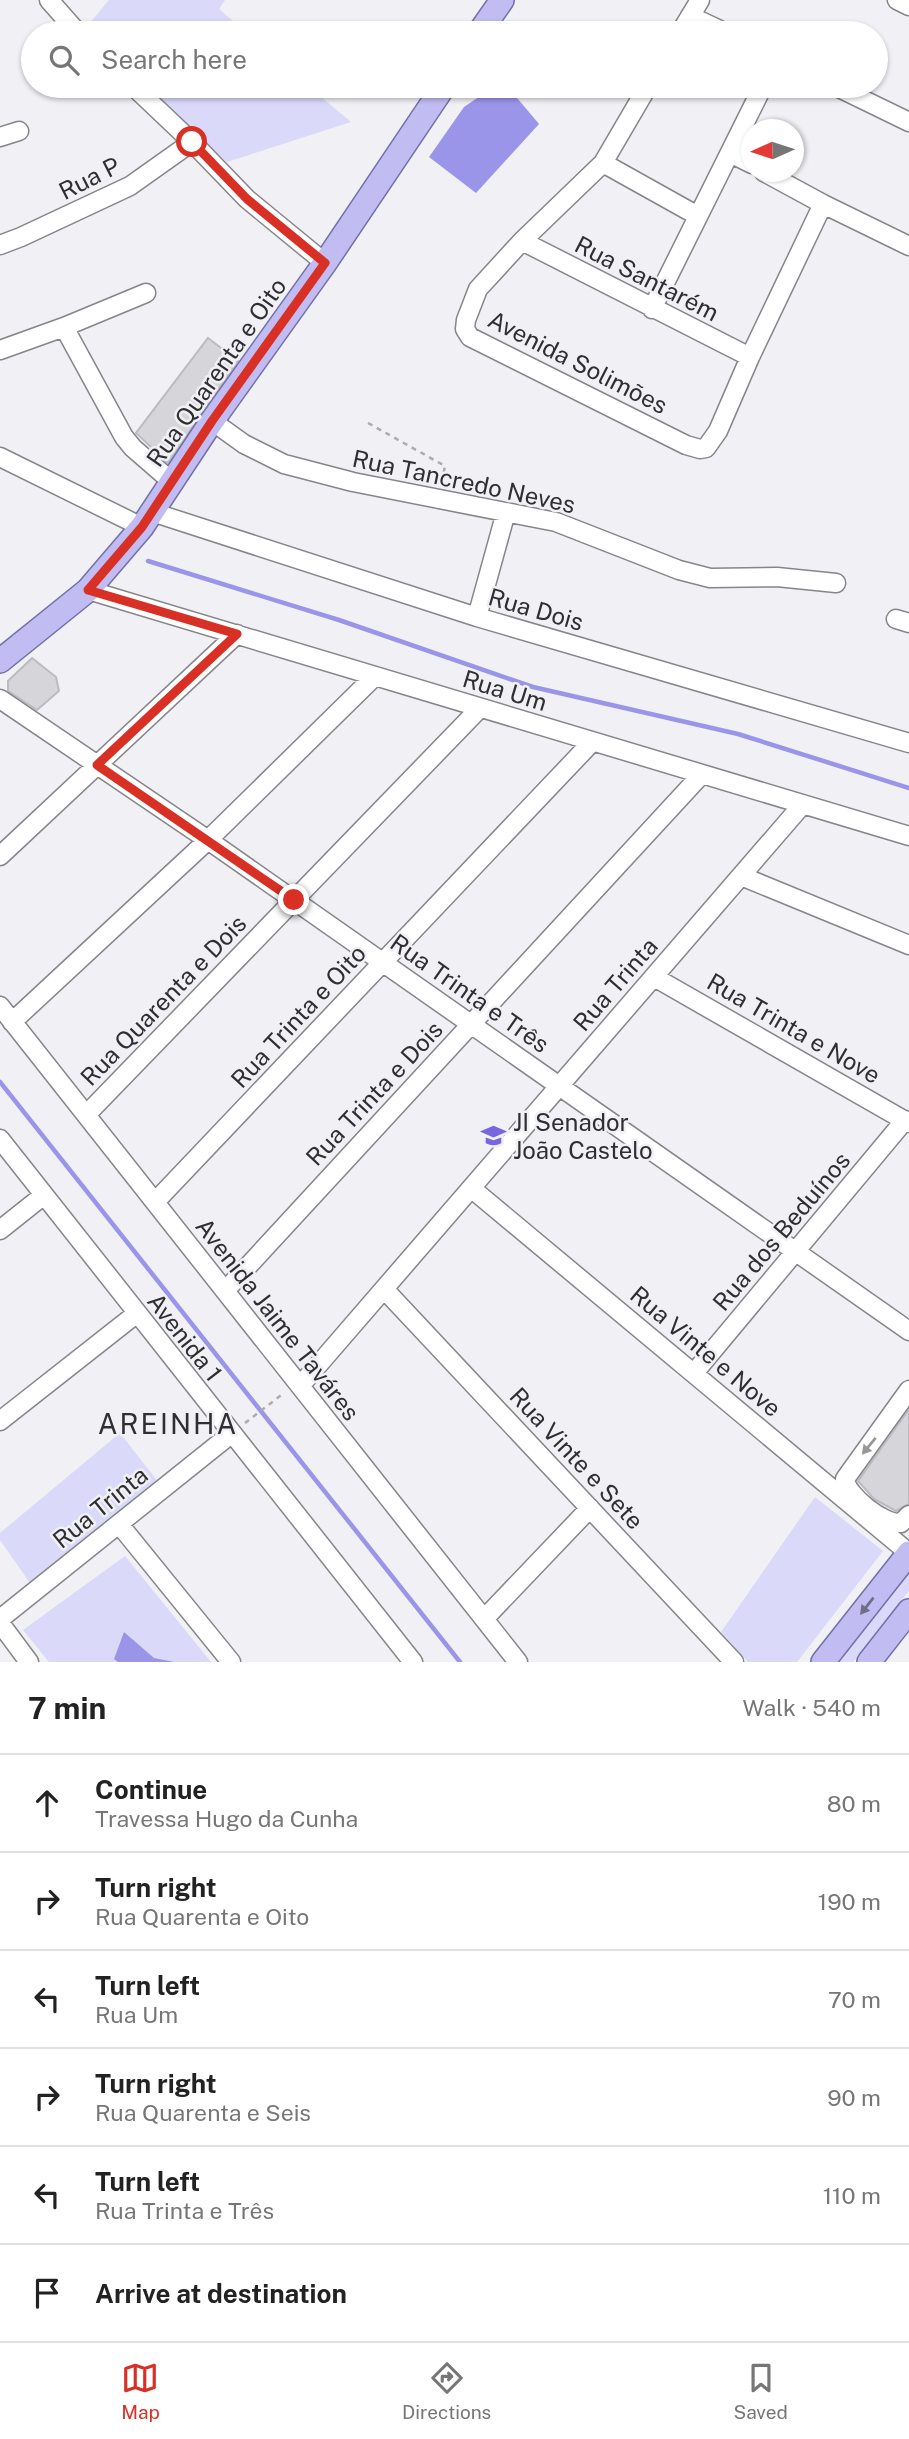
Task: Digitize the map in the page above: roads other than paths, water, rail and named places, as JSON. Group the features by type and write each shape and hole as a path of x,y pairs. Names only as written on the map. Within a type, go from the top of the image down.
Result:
{"main road":[{"path":"487,21 502,0"},
{"name":"Rua Quarenta e Oito","path":"0,661 88,590 147,519 436,98"},
{"path":"823,1662 909,1553"},
{"path":"869,1662 909,1611"}],"street":[{"path":"49,0 67,21"},
{"path":"687,21 700,0"},
{"path":"897,0 909,6"},
{"path":"690,16 701,21"},
{"path":"146,98 247,199 325,263"},
{"name":"Avenida Solimões","path":"642,98 603,163 522,241 478,289 466,320 465,329 470,337 686,446 700,449 709,445 718,431 823,204"},
{"path":"652,309 758,98"},
{"path":"860,98 909,121"},
{"path":"0,137 19,131"},
{"name":"Rua P","path":"0,245 130,186 192,142"},
{"path":"730,153 741,159"},
{"path":"603,163 698,216"},
{"path":"782,182 823,204 906,238"},
{"name":"Rua Santarém","path":"522,241 750,357"},
{"path":"0,350 64,327 146,292"},
{"path":"64,327 124,437 172,481"},
{"name":"Rua Tancredo Neves","path":"212,421 244,444 284,464 341,479 556,523 679,570 710,578 777,577 836,583"},
{"name":"Rua Dois","path":"0,457 147,519 909,743"},
{"path":"477,617 506,512"},
{"name":"Rua Um","path":"88,590 909,836"},
{"path":"0,856 237,634"},
{"path":"12,1022 208,839 375,676"},
{"name":"Rua Trinta e Três","path":"0,699 208,839 909,1331"},
{"name":"Rua Quarenta e Dois","path":"86,1115 480,708"},
{"name":"Rua Trinta e Oito","path":"155,1202 592,742"},
{"name":"Rua Trinta e Dois","path":"225,1291 702,774"},
{"name":"Rua Trinta","path":"292,1390 384,1289 803,804"},
{"path":"741,876 909,945"},
{"name":"Rua Trinta e Nove","path":"654,977 907,1121"},
{"name":"Avenida Jaime Taváres","path":"0,1006 225,1291 292,1390 517,1662"},
{"name":"Rua dos Beduínos","path":"694,1373 907,1121"},
{"name":"Avenida 1","path":"0,1139 412,1662"},
{"name":"Rua Vinte e Nove","path":"471,1188 909,1553"},
{"path":"0,1230 44,1195"},
{"name":"Rua Vinte e Sete","path":"384,1289 734,1662"},
{"path":"0,1421 136,1314"},
{"path":"909,1390 845,1479 845,1485 851,1493 887,1521 901,1523 909,1515"},
{"name":"Rua Trinta","path":"0,1621 231,1434"},
{"path":"484,1619 590,1508"},
{"path":"119,1524 231,1662"},
{"path":"0,1621 29,1662"}],"waterway":[{"path":"148,561 339,620 533,687 738,734 909,788"},
{"path":"0,1082 460,1662"}],"place":[{"name":"JI Senador João Castelo","path":"493,1136"}],"district":[{"name":"AREINHA","path":"168,1423"}]}
